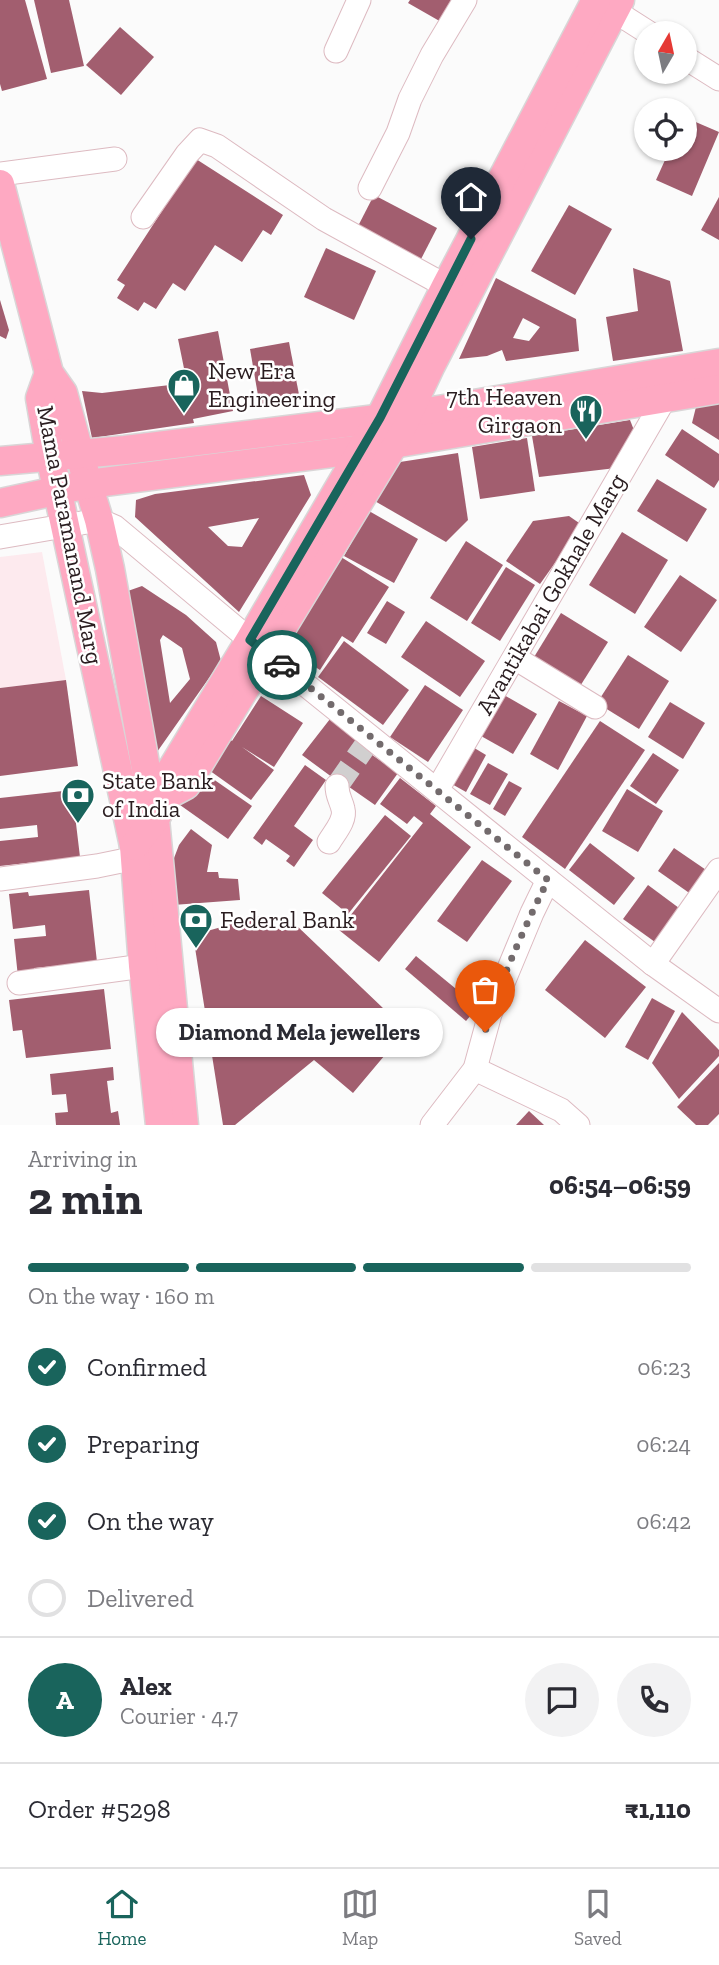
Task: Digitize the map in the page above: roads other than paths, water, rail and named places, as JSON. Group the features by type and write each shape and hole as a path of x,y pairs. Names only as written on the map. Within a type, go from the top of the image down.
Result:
{"main road":[{"path":"323,539 363,449 446,286 607,3"},
{"path":"135,852 169,794 186,785 216,716 323,539 394,444 607,3"},
{"path":"0,184 49,373"},
{"path":"0,461 409,415 719,363"},
{"path":"431,365 446,393 466,404"},
{"name":"Mama Paramanand Marg","path":"49,373 63,393 110,569 155,820 184,1125"},
{"name":"Mama Paramanand Marg","path":"49,373 40,398 50,456 135,852 143,966 160,1125"},
{"path":"0,503 88,484 363,449 719,389"}],"street":[{"path":"336,51 359,0"},
{"path":"370,188 398,133 410,99 432,55 466,0"},
{"path":"607,3 634,22"},
{"path":"697,65 719,79"},
{"path":"143,217 187,154 200,140 217,146 324,219 446,286"},
{"path":"0,174 115,159"},
{"name":"Avantikabai Gokhale Marg","path":"437,790 665,398"},
{"path":"0,537 99,520 115,527 368,741 437,790 653,964 719,1011"},
{"path":"514,658 595,707"},
{"path":"329,842 344,813 337,786"},
{"path":"0,879 97,866 135,852"},
{"path":"653,964 719,870"},
{"path":"432,1125 475,1069 490,1014 548,880"},
{"path":"19,983 143,966"},
{"path":"475,1069 561,1110 578,1125"}],"tunnel":[{"path":"337,786 365,746"}],"place":[{"name":"New Era Engineering","path":"184,415"},
{"name":"7th Heaven Girgaon","path":"586,441"},
{"name":"State Bank of India","path":"78,825"},
{"name":"Federal Bank","path":"196,950"},
{"name":"Diamond Mela jewellers","path":"485,1032"}]}
